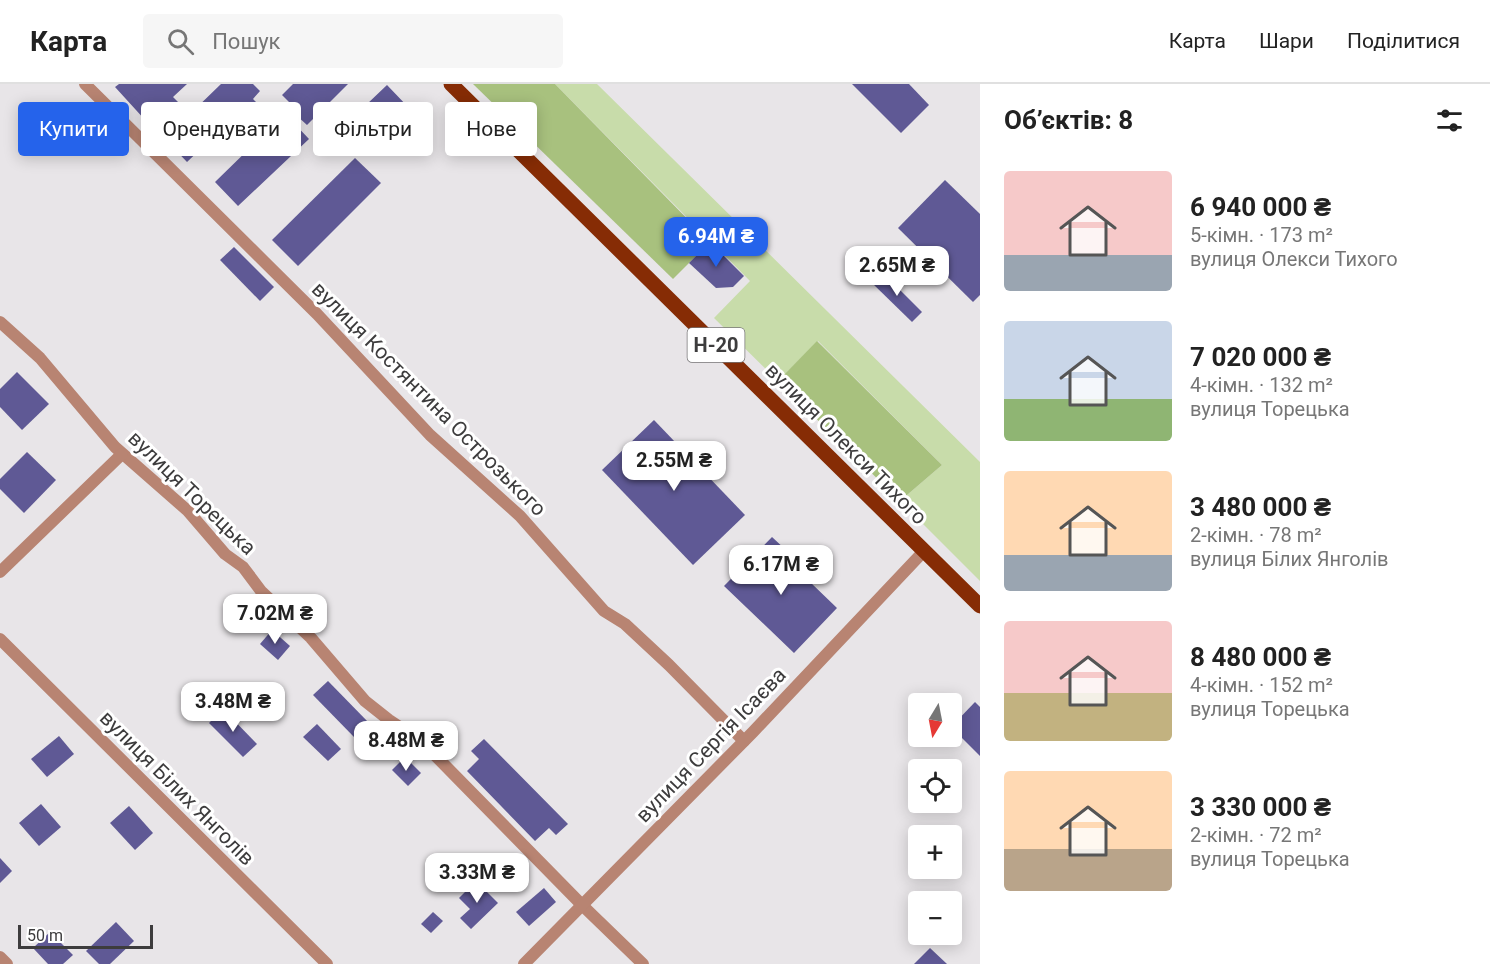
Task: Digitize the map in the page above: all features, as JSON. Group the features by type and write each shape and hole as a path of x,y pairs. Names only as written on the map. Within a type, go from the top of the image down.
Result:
{"main road":[{"name":"вулиця Олекси Тихого","path":"451,84 980,606"}],"street":[{"name":"вулиця Костянтина Острозького","path":"85,84 317,314 430,435 520,516 604,611 625,624 662,658 744,741"},
{"name":"вулиця Торецька","path":"0,322 40,358 122,453 188,511 225,554 243,567 261,591 311,638 365,701 422,742 643,964"},
{"path":"0,572 122,453"},
{"name":"вулиця Сергія Ісаєва","path":"524,964 744,741 924,551"},
{"name":"вулиця Білих Янголів","path":"0,639 327,964"},
{"path":"0,957 7,964"}],"green space":[{"path":"473,84 555,84 710,242 673,279 537,146 537,102 491,102"},
{"path":"555,84 597,84 980,462 980,581 900,501 942,465 818,341 778,381 714,318 750,281"},
{"path":"817,341 942,465 900,501 778,381"}],"building":[{"path":"119,84 187,84 173,97 178,102 141,102 141,116 115,87"},
{"path":"221,84 253,84 260,91 253,99 256,102 202,102"},
{"path":"293,84 348,84 330,102 313,102 313,119 307,125 301,120 301,102 289,102 282,95"},
{"path":"852,84 909,84 929,105 901,133"},
{"path":"387,85 403,102 369,102"},
{"path":"301,131 309,139 301,147"},
{"path":"181,156 193,156 187,162"},
{"path":"242,156 291,156 238,206 215,182"},
{"path":"355,158 381,183 298,266 272,240"},
{"path":"945,180 980,214 980,295 973,302 898,228"},
{"path":"710,242 744,276 733,287 716,288 689,263"},
{"path":"234,247 274,287 260,301 220,260"},
{"path":"882,272 922,312 912,322 872,283"},
{"path":"17,372 49,404 22,430 0,407 0,389"},
{"path":"654,420 745,515 693,565 602,470"},
{"path":"27,452 56,480 24,513 0,489 0,479"},
{"path":"772,537 787,551 783,556 837,608 794,653 724,586"},
{"path":"272,630 290,646 278,660 260,644"},
{"path":"328,681 369,723 354,737 313,695"},
{"path":"975,702 980,707 980,756 962,738 962,716"},
{"path":"223,709 257,744 243,757 209,723"},
{"path":"317,724 341,749 328,761 303,737"},
{"path":"59,736 74,754 47,777 31,759"},
{"path":"484,739 568,824 556,835 549,828 535,841 467,771 479,759 471,751"},
{"path":"405,757 421,773 408,786 392,770"},
{"path":"41,804 61,827 39,846 19,823"},
{"path":"129,806 153,833 135,850 110,823"},
{"path":"0,858 12,871 0,883"},
{"path":"476,881 498,903 471,929 460,918 470,909 459,898"},
{"path":"544,888 556,902 529,926 516,912"},
{"path":"433,912 443,921 431,933 421,924"},
{"path":"116,922 134,941 110,964 99,964 86,951"},
{"path":"50,932 73,955 63,964 48,964 33,948"},
{"path":"930,948 947,964 914,964"}]}
